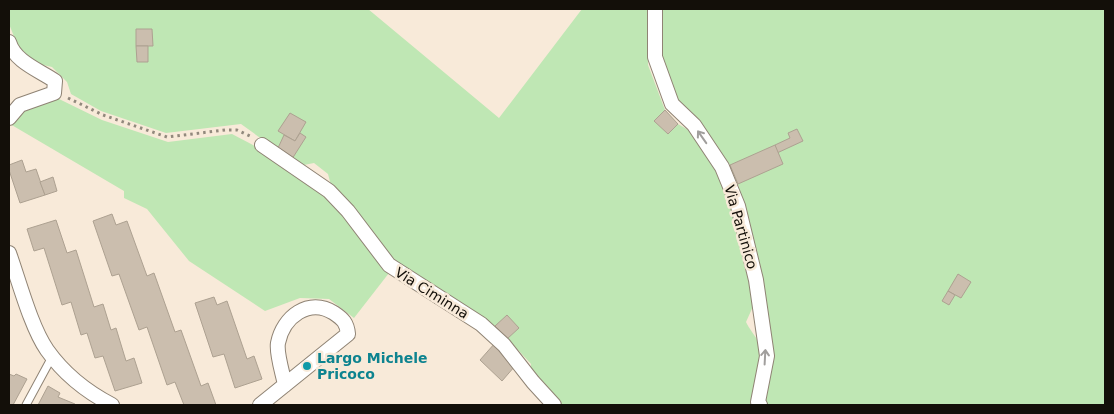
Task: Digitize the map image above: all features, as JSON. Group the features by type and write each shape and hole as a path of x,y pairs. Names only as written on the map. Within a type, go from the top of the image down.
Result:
{"street":[{"name":"Via Partinico","path":"655,9 655,57 672,104 694,126 722,167 738,206 756,280 767,356 758,402 760,405"},
{"path":"9,42 10,47 30,67 55,81 54,93 20,105 9,118"},
{"name":"Via Ciminna","path":"262,145 329,191 348,211 389,265 481,324 504,345 554,405"},
{"path":"9,254 36,329 46,349 73,378 95,396 112,405"},
{"path":"260,405 285,385 348,334 347,324 342,318 329,310 312,306 296,313 283,327 277,346 285,385"}],"lane":[{"path":"26,405 52,357"}],"path":[{"path":"54,93 67,97 103,115 167,136 237,130 247,134 262,145"}],"green space":[{"path":"9,9 368,9 499,118 582,9 647,9 648,65 665,110 678,124 690,131 716,169 733,211 743,261 755,302 746,322 757,340 760,350 759,374 754,405 559,405 530,372 531,364 495,326 401,269 332,189 328,174 314,163 299,166 241,124 166,133 101,111 71,94 67,82 52,67 30,62 19,49 9,24"},
{"path":"660,9 1105,9 1105,405 765,405 757,257 738,184 730,165 705,131 679,105 662,61"},
{"path":"57,98 102,120 168,142 232,134 253,145 303,182 329,198 389,273 354,318 329,299 300,298 265,311 189,261 147,209 124,198 124,191 10,124 31,106"}],"building":[{"path":"136,29 152,29 153,46 136,46"},
{"path":"136,46 148,46 148,62 137,62"},
{"path":"665,110 678,124 668,134 654,121"},
{"path":"290,113 306,122 295,141 278,131"},
{"path":"797,129 803,141 777,153 775,145 790,138 788,133"},
{"path":"300,133 306,137 292,159 278,148 284,135 295,141"},
{"path":"775,145 783,164 738,184 730,165"},
{"path":"22,160 26,172 36,169 45,195 20,203 9,165"},
{"path":"53,177 57,191 45,195 40,182"},
{"path":"112,214 116,225 127,221 147,276 154,273 175,332 181,330 201,386 208,383 216,405 184,405 175,382 167,385 147,327 139,330 119,274 112,276 93,221"},
{"path":"56,220 67,253 76,250 94,307 103,304 111,330 116,328 126,361 134,358 142,383 115,391 103,356 95,358 87,333 81,335 71,302 62,305 44,248 34,251 27,229"},
{"path":"958,274 971,282 961,298 948,291"},
{"path":"948,291 955,295 949,305 942,301"},
{"path":"214,297 217,305 227,301 247,359 254,356 262,379 235,388 224,354 213,357 195,303"},
{"path":"507,315 519,328 507,339 495,326"},
{"path":"495,343 515,366 502,381 480,360"},
{"path":"9,374 14,376 16,374 27,379 13,405 9,405"},
{"path":"48,386 60,393 58,397 75,404 38,405"}],"place":[{"name":"Largo Michele Pricoco","path":"307,366"}]}
